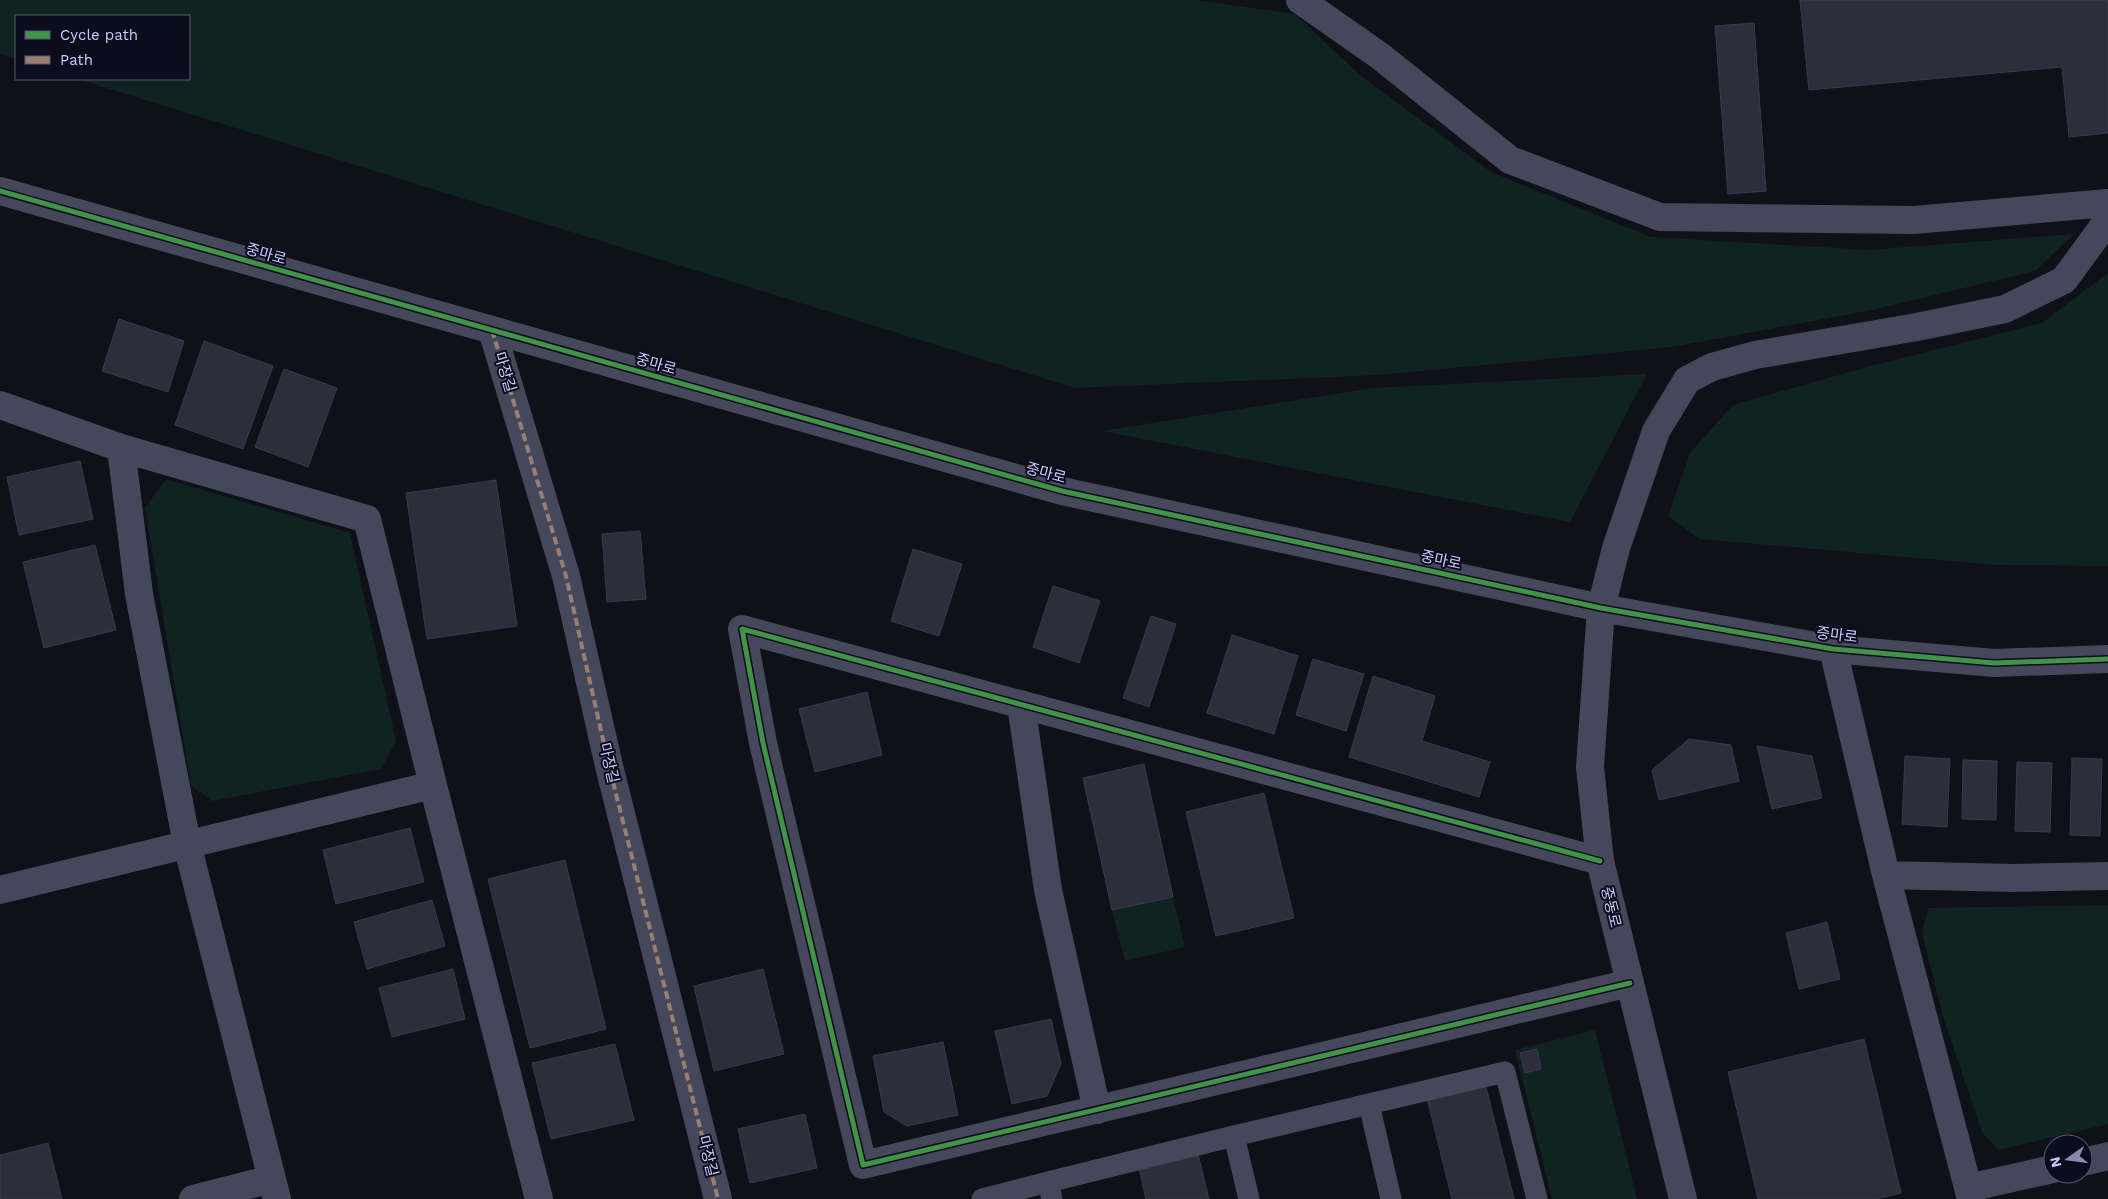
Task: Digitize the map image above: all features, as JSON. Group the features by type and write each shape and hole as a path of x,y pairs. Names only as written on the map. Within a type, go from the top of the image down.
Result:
{"street":[{"path":"1300,0 1380,56 1510,160 1660,217 1914,220 2108,203"},
{"name":"중마로","path":"0,191 1062,491 1601,608 1833,648 1994,663 2108,659"},
{"name":"중동로","path":"1683,1199 1600,861 1590,767 1601,608 1616,548 1656,431 1687,380 1712,367 1755,355 1917,328 2006,309 2064,280 2108,220"},
{"name":"마장길","path":"492,330 566,576 609,766 718,1199"},
{"path":"0,405 121,448 368,519 433,785 539,1199"},
{"path":"121,448 139,594 187,844 274,1189 193,1199"},
{"path":"1600,861 742,629 763,743 863,1165 1630,983"},
{"path":"1833,648 1886,875 1970,1194 2043,1172"},
{"path":"1021,704 1048,890 1097,1110"},
{"path":"0,890 433,785"},
{"path":"1886,875 2012,878 2108,876"},
{"path":"2093,1160 2108,1156"}],"lane":[{"path":"982,1199 1050,1191 1234,1136 1505,1072 1537,1199"},
{"path":"1368,1104 1391,1199"},
{"path":"1234,1136 1249,1199"}],"green space":[{"path":"0,0 1196,0 1295,14 1360,75 1491,172 1651,237 1869,250 2074,234 2035,271 1872,310 1672,347 1379,375 1075,388 81,80 190,80 190,15 15,15 15,59 0,54"},
{"path":"2108,273 2108,566 1996,565 1700,539 1668,516 1690,453 1733,405 1867,367 2042,323"},
{"path":"1647,374 1570,522 1102,431 1373,388"},
{"path":"166,479 350,533 396,741 381,769 212,801 191,785 145,508"},
{"path":"1173,897 1185,947 1125,961 1112,910"},
{"path":"2108,905 2108,1124 2066,1134 2043,1134 2043,1139 1998,1150 1982,1132 1943,1016 1922,933 1928,908"},
{"path":"1595,1030 1637,1199 1552,1199 1515,1050"}],"building":[{"path":"1800,0 2108,0 2108,133 2069,137 2062,67 1809,90"},
{"path":"1754,23 1766,191 1728,194 1715,26"},
{"path":"119,319 184,341 168,392 102,371"},
{"path":"204,341 273,366 243,449 175,425"},
{"path":"284,369 337,388 308,467 255,447"},
{"path":"80,461 93,519 19,535 7,477"},
{"path":"496,480 517,626 427,639 406,493"},
{"path":"640,531 646,599 607,602 602,534"},
{"path":"95,545 116,630 44,648 23,562"},
{"path":"913,549 962,564 939,636 891,621"},
{"path":"1053,586 1100,601 1079,663 1033,647"},
{"path":"1151,616 1176,624 1149,707 1123,698"},
{"path":"1232,635 1298,656 1274,734 1207,713"},
{"path":"1313,659 1364,674 1346,731 1296,715"},
{"path":"1373,676 1435,696 1422,741 1490,762 1479,797 1349,757"},
{"path":"867,692 882,755 815,772 799,709"},
{"path":"1689,739 1731,745 1739,781 1659,800 1652,770"},
{"path":"1757,746 1812,756 1822,798 1772,809"},
{"path":"1905,756 1950,759 1947,827 1902,824"},
{"path":"2072,758 2102,759 2100,836 2070,835"},
{"path":"1963,760 1997,761 1996,820 1962,819"},
{"path":"2017,762 2052,763 2050,832 2015,831"},
{"path":"1144,764 1173,897 1112,910 1083,778"},
{"path":"1264,793 1294,918 1216,936 1186,812"},
{"path":"410,828 424,882 336,904 323,850"},
{"path":"565,860 606,1029 530,1048 488,879"},
{"path":"432,900 445,946 367,969 354,922"},
{"path":"1827,922 1840,979 1799,989 1786,933"},
{"path":"453,969 465,1019 392,1037 379,988"},
{"path":"763,969 784,1054 714,1071 694,986"},
{"path":"1051,1019 1061,1064 1047,1096 1012,1104 995,1031"},
{"path":"1864,1039 1901,1193 1876,1199 1758,1199 1728,1072"},
{"path":"943,1042 958,1115 907,1126 884,1112 873,1056"},
{"path":"615,1044 634,1120 551,1139 532,1063"},
{"path":"1537,1049 1541,1069 1525,1073 1520,1053"},
{"path":"1485,1083 1514,1199 1452,1199 1427,1098"},
{"path":"805,1114 817,1168 750,1183 738,1129"},
{"path":"48,1143 62,1199 0,1199 0,1155"},
{"path":"1198,1154 1209,1199 1146,1199 1139,1168"}],"marked path":[{"path":"492,330 566,576 609,766 718,1199"}],"cycle path":[{"path":"0,191 1062,491 1601,608 1833,649 1994,663 2108,659"},
{"path":"1600,861 742,629 763,743 863,1165 1630,983"}]}
